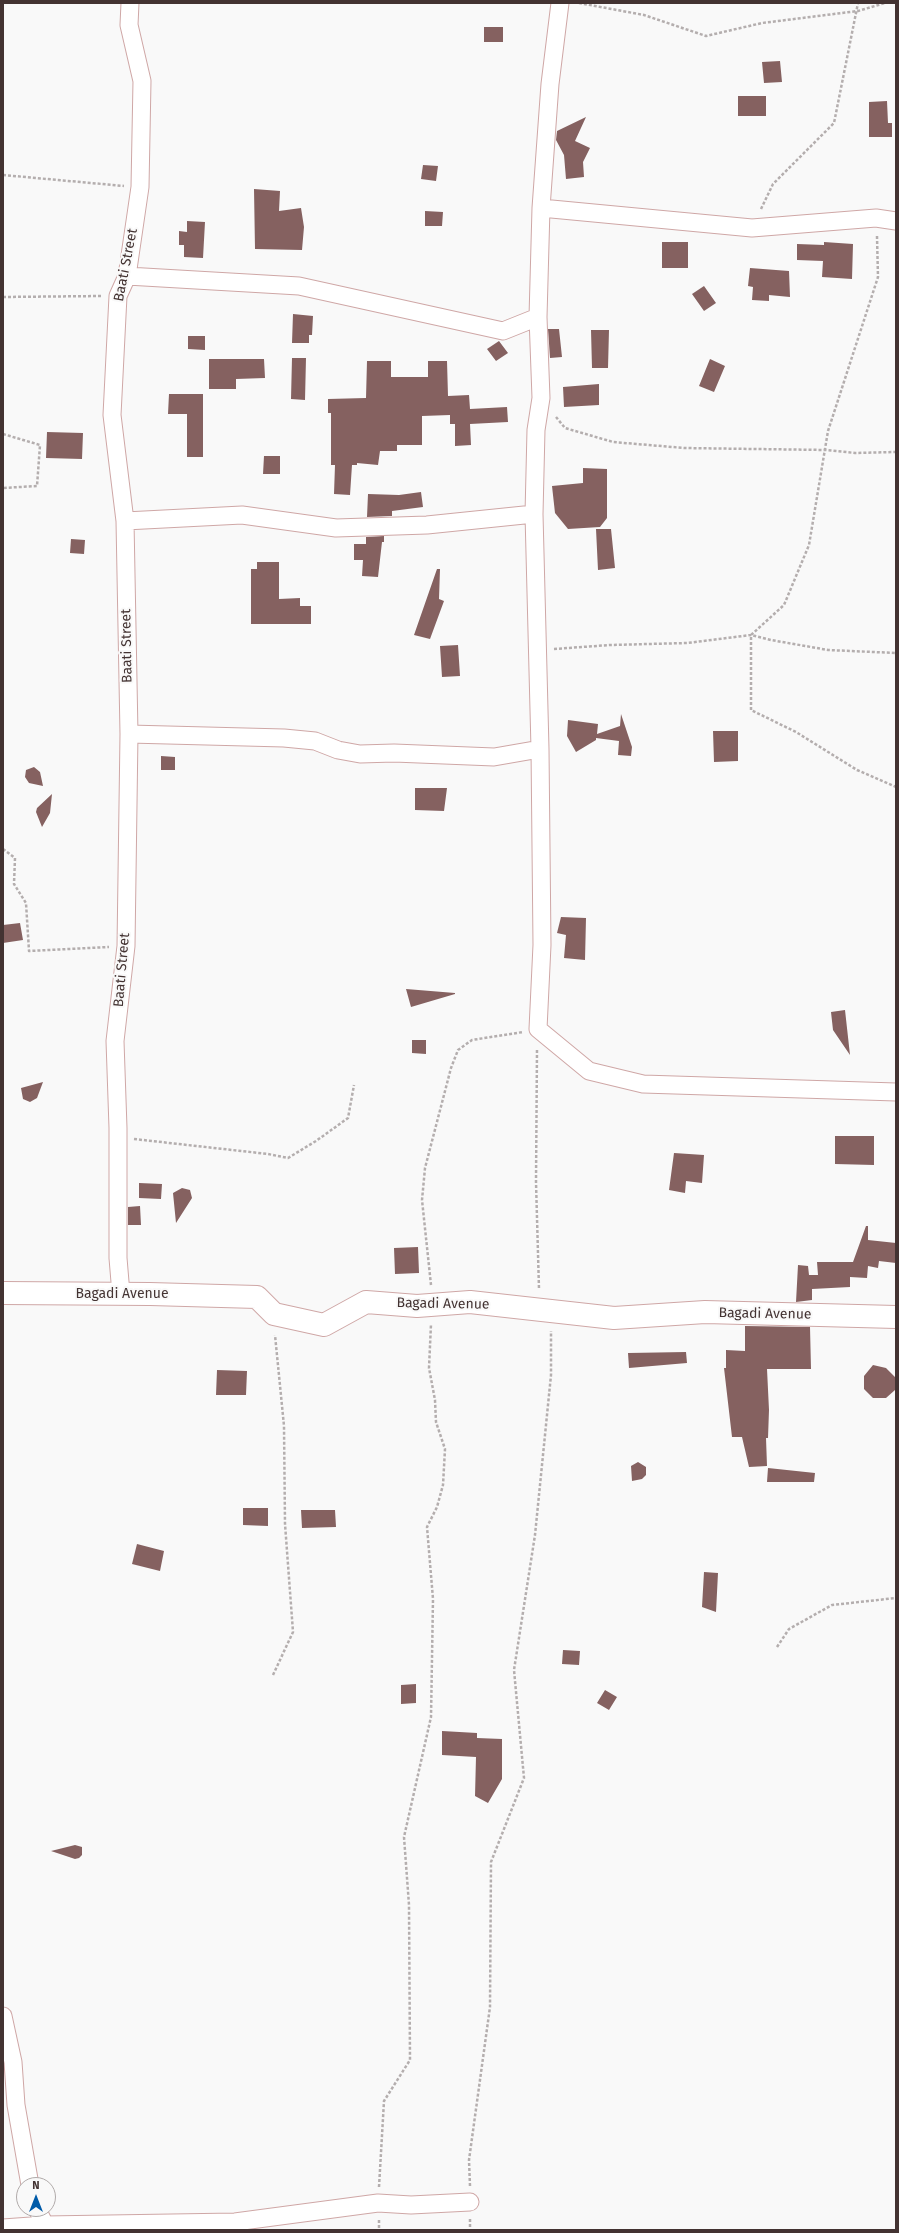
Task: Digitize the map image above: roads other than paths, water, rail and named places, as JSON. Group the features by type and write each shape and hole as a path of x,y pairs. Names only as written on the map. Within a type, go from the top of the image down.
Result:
{"street":[{"name":"Baati Street","path":"121,1294 118,1258 118,1139 115,1041 126,946 129,734 125,521 112,415 118,296 127,276 140,187 142,82 129,25 130,3"},
{"path":"560,3 550,84 541,208 538,317 541,398 536,430 534,514 540,749 542,945 538,1029 589,1071 643,1084 896,1092"},
{"path":"541,208 752,228 876,218 896,221"},
{"path":"127,276 299,286 503,331 538,317"},
{"path":"125,521 242,515 336,528 427,525 534,514"},
{"path":"129,734 284,738 315,741 338,750 360,754 394,753 494,757 540,749"},
{"name":"Bagadi Avenue","path":"3,1293 256,1297 274,1314 324,1326 366,1302 417,1306 470,1302 614,1318 705,1312 896,1317"},
{"path":"3,2016 13,2062 16,2106 29,2177"},
{"path":"3,2228 235,2222 378,2203 411,2205 470,2202"},
{"path":"41,2217 45,2226"}]}
